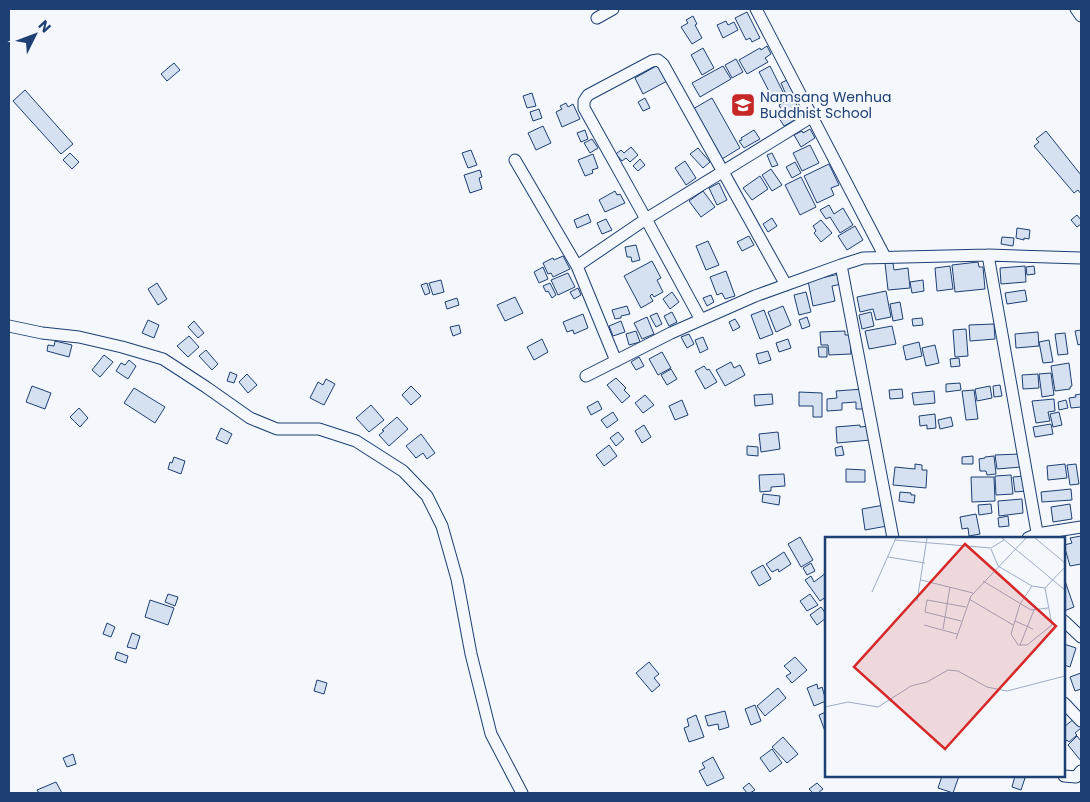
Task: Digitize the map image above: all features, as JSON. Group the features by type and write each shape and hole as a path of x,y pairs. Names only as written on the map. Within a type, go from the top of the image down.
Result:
{"street":[{"path":"597,18 613,9"},
{"path":"756,9 885,257"},
{"path":"1076,9 1081,16"},
{"path":"701,320 584,108 584,101 588,95 652,61 658,60 663,64 786,285"},
{"path":"577,266 646,219 812,116"},
{"path":"515,160 577,266 616,361"},
{"path":"988,255 1034,537 1081,527"},
{"path":"586,376 755,296 841,264 863,258 988,255 1081,258"},
{"path":"841,264 893,537"},
{"path":"9,326 79,337 163,359 250,418 277,429 319,429 356,440 403,471 427,496 442,526 457,579 491,734 522,793"},
{"path":"1066,626 1081,637"},
{"path":"1065,704 1081,721"},
{"path":"1065,776 1076,777 1081,770"}],"building":[{"path":"747,12 760,38 752,42 750,38 746,40 735,18"},
{"path":"693,16 697,24 695,25 702,38 692,44 681,27 688,23 686,20"},
{"path":"726,21 728,25 734,22 738,30 723,38 717,25"},
{"path":"767,46 771,54 765,58 768,62 747,74 739,60"},
{"path":"703,48 714,68 702,75 691,55"},
{"path":"736,59 743,72 732,78 725,65"},
{"path":"174,63 180,70 167,81 161,74"},
{"path":"658,65 667,81 643,94 635,78"},
{"path":"723,66 731,79 700,97 692,83"},
{"path":"770,66 786,98 775,103 759,72"},
{"path":"787,80 794,94 787,97 781,83"},
{"path":"25,90 73,144 61,154 13,101"},
{"path":"532,93 536,106 527,108 523,96"},
{"path":"793,97 802,116 784,126 779,118 784,115 779,105"},
{"path":"645,98 650,108 643,111 638,102"},
{"path":"712,98 740,148 722,159 693,109"},
{"path":"566,103 568,107 573,104 580,119 562,127 556,112 562,109 560,106"},
{"path":"539,109 542,118 533,121 530,112"},
{"path":"543,126 551,143 536,150 528,133"},
{"path":"810,129 815,138 801,147 794,135"},
{"path":"585,130 588,139 581,142 577,133"},
{"path":"754,130 760,139 744,148 739,141"},
{"path":"1046,131 1081,175 1081,194 1078,190 1074,193 1034,146 1039,142 1036,139"},
{"path":"592,139 598,148 590,153 584,143"},
{"path":"810,145 819,163 802,171 793,153"},
{"path":"631,147 638,155 630,162 626,158 622,161 616,154 621,150 624,153"},
{"path":"698,148 710,162 703,168 690,154"},
{"path":"471,150 477,165 468,168 462,153"},
{"path":"70,153 79,162 72,169 63,160"},
{"path":"772,153 778,165 772,167 767,155"},
{"path":"593,154 598,168 592,170 593,173 585,176 578,160"},
{"path":"640,159 645,165 638,171 633,166"},
{"path":"685,161 696,178 686,185 675,168"},
{"path":"795,162 801,173 792,178 786,167"},
{"path":"829,164 839,185 831,188 834,195 817,203 804,176"},
{"path":"771,169 782,185 772,191 762,175"},
{"path":"480,170 482,177 479,178 482,189 470,193 464,175"},
{"path":"760,176 768,189 752,200 743,188"},
{"path":"801,177 816,207 800,215 785,185"},
{"path":"719,183 727,200 717,205 709,188"},
{"path":"615,191 617,195 620,194 625,203 605,212 599,200"},
{"path":"703,191 715,207 701,217 689,201"},
{"path":"829,205 834,214 843,208 853,225 840,233 830,217 826,219 820,210"},
{"path":"588,214 591,222 577,228 574,220"},
{"path":"1077,215 1081,220 1081,224 1077,227 1071,220"},
{"path":"772,218 777,226 768,232 763,224"},
{"path":"606,219 612,230 602,234 597,223"},
{"path":"821,220 832,233 821,242 814,233 816,231 813,226"},
{"path":"855,226 863,240 847,250 838,236"},
{"path":"1017,228 1030,230 1029,239 1016,238"},
{"path":"749,236 754,245 742,251 737,242"},
{"path":"1002,237 1014,238 1013,246 1001,244"},
{"path":"708,241 719,265 706,270 696,246"},
{"path":"636,245 640,260 632,262 631,257 627,257 625,247"},
{"path":"563,256 570,269 553,277 551,273 548,274 543,263"},
{"path":"652,261 661,278 657,280 663,292 654,297 652,294 650,296 653,301 641,308 624,276"},
{"path":"978,262 979,267 983,267 985,289 955,292 952,265"},
{"path":"885,263 893,263 894,270 908,268 910,288 888,290"},
{"path":"950,266 953,289 937,291 935,268"},
{"path":"1025,266 1026,282 1001,284 1000,268"},
{"path":"1034,266 1035,274 1027,275 1026,267"},
{"path":"543,267 548,279 539,283 534,272"},
{"path":"726,271 735,296 725,299 722,293 717,295 710,277"},
{"path":"568,273 575,287 558,295 551,280"},
{"path":"839,274 842,284 832,286 835,301 813,306 808,281"},
{"path":"441,280 444,292 433,295 429,283"},
{"path":"923,280 924,291 912,293 910,282"},
{"path":"157,283 167,299 158,305 148,289"},
{"path":"427,283 430,293 425,295 421,285"},
{"path":"550,283 556,295 552,298 543,286"},
{"path":"578,288 581,295 574,299 570,292"},
{"path":"1025,290 1027,301 1007,304 1005,293"},
{"path":"886,291 891,317 876,320 873,309 860,312 857,297"},
{"path":"672,292 679,302 670,309 663,299"},
{"path":"806,292 811,312 799,315 794,295"},
{"path":"711,295 714,302 707,306 703,298"},
{"path":"515,297 523,313 505,321 497,305"},
{"path":"457,298 459,305 447,309 445,302"},
{"path":"900,302 903,319 893,321 890,304"},
{"path":"627,306 630,314 615,319 612,310"},
{"path":"783,306 791,325 776,332 768,312"},
{"path":"764,310 773,334 760,339 751,315"},
{"path":"672,312 677,322 669,326 664,316"},
{"path":"871,312 874,326 862,329 859,315"},
{"path":"657,313 662,324 656,327 650,316"},
{"path":"583,314 588,328 574,334 573,330 567,332 563,322"},
{"path":"647,317 654,334 642,339 634,323"},
{"path":"807,317 810,326 802,329 799,320"},
{"path":"922,318 923,325 913,326 912,319"},
{"path":"735,319 740,327 733,331 729,322"},
{"path":"148,320 159,325 154,338 142,333"},
{"path":"194,321 204,333 198,338 188,327"},
{"path":"621,321 625,332 613,336 609,326"},
{"path":"994,324 995,339 970,341 969,325"},
{"path":"459,325 461,333 453,336 450,327"},
{"path":"892,326 896,344 869,349 865,331"},
{"path":"966,329 968,356 955,357 953,330"},
{"path":"1081,330 1081,344 1078,345 1075,331"},
{"path":"636,331 640,342 629,345 626,334"},
{"path":"845,331 845,335 850,335 851,354 829,355 828,345 821,345 820,332"},
{"path":"1038,332 1039,346 1016,348 1015,334"},
{"path":"1065,333 1068,354 1058,355 1055,334"},
{"path":"689,334 694,344 687,348 681,337"},
{"path":"189,336 199,347 188,357 177,346"},
{"path":"703,337 708,349 700,353 695,340"},
{"path":"542,339 548,352 534,360 527,347"},
{"path":"788,339 791,348 779,352 776,343"},
{"path":"1049,340 1053,362 1043,363 1039,342"},
{"path":"55,341 72,345 69,357 47,351 48,345 54,346"},
{"path":"919,342 922,356 906,360 903,346"},
{"path":"935,345 939,363 926,366 922,348"},
{"path":"818,347 827,347 827,357 819,357"},
{"path":"206,350 218,364 212,370 199,356"},
{"path":"768,351 771,360 759,364 756,354"},
{"path":"662,352 671,368 658,375 649,359"},
{"path":"104,355 113,362 100,377 92,370"},
{"path":"639,357 644,366 636,370 631,362"},
{"path":"959,358 960,366 951,367 950,359"},
{"path":"129,360 136,366 128,379 116,371 121,363 125,365"},
{"path":"731,362 734,368 740,365 745,375 725,386 716,370"},
{"path":"1069,363 1072,386 1070,389 1055,391 1051,366"},
{"path":"704,366 707,370 709,369 717,382 705,389 695,371"},
{"path":"671,369 677,379 667,385 661,375"},
{"path":"230,372 237,375 234,383 227,381"},
{"path":"1051,373 1054,395 1042,397 1039,374"},
{"path":"247,374 257,385 248,393 239,382"},
{"path":"1038,374 1039,388 1023,389 1022,375"},
{"path":"616,378 626,388 624,390 630,396 622,403 607,385"},
{"path":"326,379 335,384 324,405 310,398 318,382 323,385"},
{"path":"960,383 961,390 946,392 946,384"},
{"path":"1000,385 1002,396 994,397 993,386"},
{"path":"32,386 51,393 45,409 26,402"},
{"path":"411,386 421,396 411,405 402,395"},
{"path":"990,386 992,398 977,401 975,389"},
{"path":"134,388 165,407 155,423 124,403"},
{"path":"863,389 864,409 856,409 856,402 842,403 842,410 827,411 827,399 837,398 836,391"},
{"path":"902,389 903,398 890,399 889,390"},
{"path":"974,390 978,419 966,420 962,391"},
{"path":"934,391 935,403 914,405 912,393"},
{"path":"799,392 822,393 822,417 813,417 813,406 799,406"},
{"path":"772,394 773,404 755,406 754,395"},
{"path":"1081,394 1081,407 1071,408 1069,398"},
{"path":"645,395 654,405 643,413 635,403"},
{"path":"1054,399 1055,411 1048,412 1050,421 1036,423 1032,401"},
{"path":"682,400 688,415 675,420 669,406"},
{"path":"1066,400 1068,408 1059,410 1058,402"},
{"path":"598,401 602,409 591,415 587,407"},
{"path":"371,405 384,420 369,432 356,418"},
{"path":"79,408 88,418 80,427 70,417"},
{"path":"613,412 618,420 607,428 601,420"},
{"path":"1059,412 1062,425 1053,427 1050,414"},
{"path":"935,414 936,428 927,429 927,425 920,426 919,416"},
{"path":"397,417 408,429 389,446 379,435"},
{"path":"951,417 953,426 940,429 938,420"},
{"path":"1051,424 1053,434 1035,437 1033,427"},
{"path":"644,425 651,437 642,443 635,431"},
{"path":"860,425 860,427 869,426 871,440 837,443 836,427"},
{"path":"221,428 232,434 227,444 216,439"},
{"path":"618,432 624,439 616,446 610,438"},
{"path":"778,432 780,449 761,452 759,434"},
{"path":"421,434 435,453 427,459 423,453 416,458 406,446"},
{"path":"609,445 617,456 604,466 596,455"},
{"path":"747,446 758,447 758,456 747,455"},
{"path":"842,446 844,455 836,456 835,448"},
{"path":"1020,454 1021,467 997,469 995,455"},
{"path":"973,456 973,464 962,464 962,457"},
{"path":"994,456 996,474 987,475 986,471 980,471 979,459"},
{"path":"174,457 185,461 181,474 168,469"},
{"path":"915,464 922,465 922,470 927,470 926,488 893,485 895,467 915,469"},
{"path":"1065,464 1067,478 1048,480 1047,466"},
{"path":"1076,464 1079,484 1070,485 1067,465"},
{"path":"846,469 865,470 865,482 846,482"},
{"path":"784,474 785,486 771,487 771,491 760,492 759,475"},
{"path":"1011,475 1013,494 996,495 995,476"},
{"path":"1024,476 1026,491 1015,492 1013,477"},
{"path":"971,477 994,477 995,501 972,502"},
{"path":"1071,489 1072,500 1042,502 1041,492"},
{"path":"900,492 915,495 914,503 899,501"},
{"path":"763,494 780,496 779,505 762,502"},
{"path":"1022,499 1023,513 999,516 998,501"},
{"path":"991,504 992,513 979,515 978,505"},
{"path":"1070,504 1072,519 1053,522 1051,507"},
{"path":"884,505 887,526 865,530 862,509"},
{"path":"976,514 980,534 969,536 968,528 962,529 960,517"},
{"path":"1008,516 1009,526 999,527 998,518"},
{"path":"1081,536 1081,564 1070,566 1065,545 1072,543 1070,538"},
{"path":"800,537 813,560 801,567 788,544"},
{"path":"784,552 791,564 779,572 778,569 772,572 766,564"},
{"path":"811,563 815,571 807,575 803,568"},
{"path":"763,565 771,579 759,586 751,572"},
{"path":"825,574 825,598 820,601 805,580 811,576 814,582"},
{"path":"1065,581 1074,607 1065,611"},
{"path":"168,594 178,597 175,606 165,602"},
{"path":"810,594 818,605 807,611 800,601"},
{"path":"150,600 174,608 168,625 145,617"},
{"path":"821,607 825,613 825,619 817,625 810,615"},
{"path":"107,623 115,627 111,637 103,634"},
{"path":"132,633 140,636 136,649 127,647"},
{"path":"1065,644 1076,648 1070,667 1065,665"},
{"path":"117,652 128,656 126,663 115,659"},
{"path":"795,657 807,670 792,683 786,676 791,673 784,666"},
{"path":"649,662 659,674 654,678 660,685 652,692 636,673"},
{"path":"1081,673 1081,689 1075,691 1070,677"},
{"path":"317,680 327,683 324,694 314,691"},
{"path":"817,684 818,689 822,687 825,701 814,706 807,688"},
{"path":"778,688 786,698 765,716 757,706"},
{"path":"755,705 761,721 751,725 745,709"},
{"path":"725,711 729,727 719,730 718,724 708,726 705,716"},
{"path":"825,712 825,731 819,715"},
{"path":"696,715 704,737 689,742 684,728 689,726 687,719"},
{"path":"1075,718 1081,726 1075,733 1077,735 1069,742 1067,740 1065,742 1065,726"},
{"path":"1077,736 1081,741 1081,761 1068,745"},
{"path":"783,737 798,754 787,763 772,747"},
{"path":"772,749 782,763 770,772 760,758"},
{"path":"73,754 76,764 67,767 63,758"},
{"path":"713,757 724,778 707,786 699,771 705,768 702,763"},
{"path":"942,777 959,777 953,793 938,788"},
{"path":"1015,777 1025,778 1021,790 1012,787"},
{"path":"56,782 62,793 39,793 37,790"},
{"path":"749,783 755,790 747,793 743,788"},
{"path":"817,783 823,789 818,793 813,793 809,789"}],"place":[{"name":"Namsang Wenhua Buddhist School","path":"743,105"}]}
